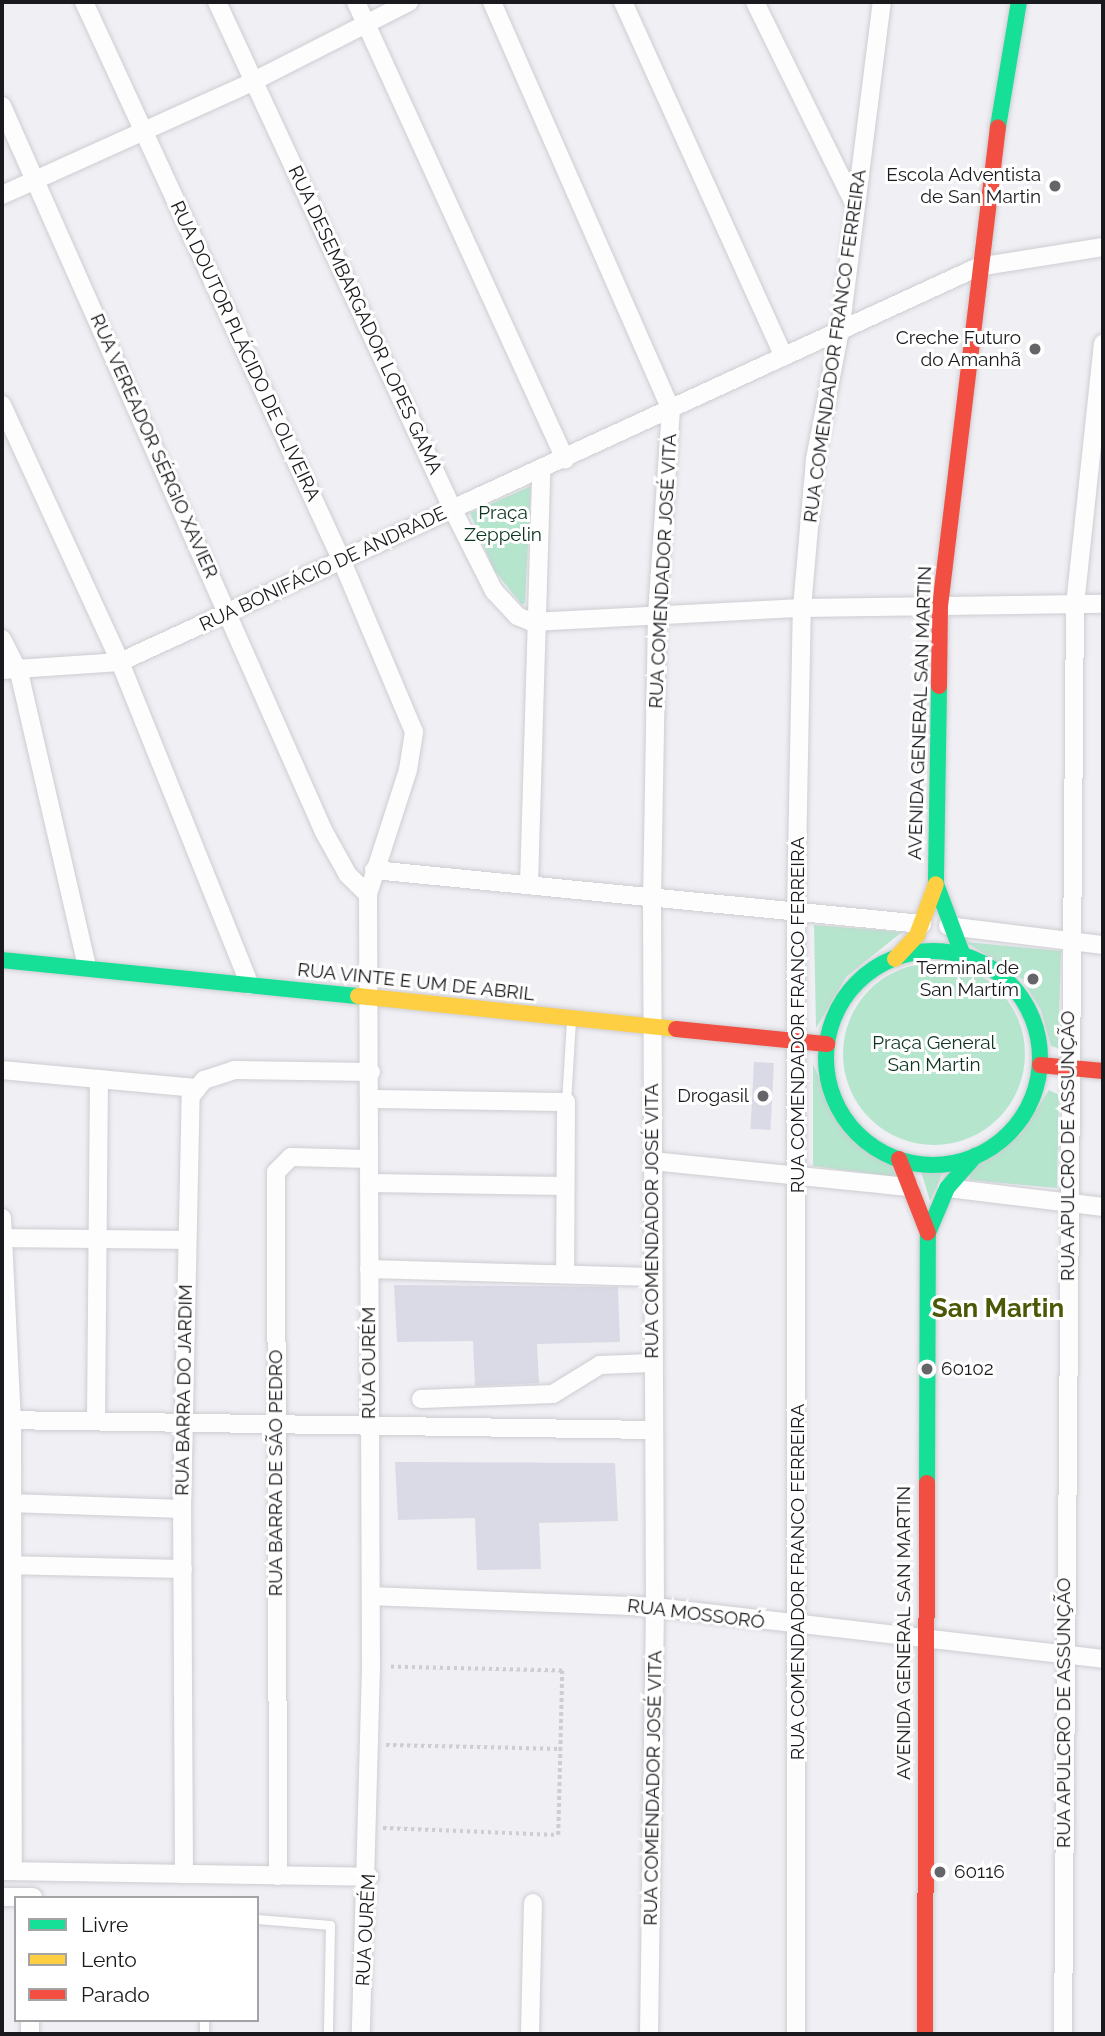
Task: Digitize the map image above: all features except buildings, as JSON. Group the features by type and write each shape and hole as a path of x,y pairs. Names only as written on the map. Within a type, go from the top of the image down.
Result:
{"main road":[{"name":"AVENIDA GENERAL SAN MARTIN","path":"963,956 948,926 936,884 940,606 978,267 1018,2"},
{"name":"AVENIDA GENERAL SAN MARTIN","path":"895,959 922,924 936,884"},
{"path":"929,952 963,956 1005,979 1021,996 1039,1041 1040,1065 1020,1119 975,1156 937,1165 899,1159 867,1142 842,1115 829,1080 827,1044 845,999 895,959 929,952"},
{"name":"RUA VINTE E UM DE ABRIL","path":"2,960 87,966 369,999 827,1044"},
{"path":"1040,1065 1103,1071"},
{"name":"AVENIDA GENERAL SAN MARTIN","path":"928,1233 947,1188 975,1156"},
{"name":"AVENIDA GENERAL SAN MARTIN","path":"899,1159 928,1233 923,1640 925,2034"}],"street":[{"name":"RUA DOUTOR PLÁCIDO DE OLIVEIRA","path":"84,2 341,559 403,701"},
{"name":"RUA DESEMBARGADOR LOPES GAMA","path":"216,2 452,508 499,600 532,622"},
{"path":"356,2 565,460"},
{"path":"2,195 254,81 409,2"},
{"path":"492,2 671,409"},
{"path":"623,2 783,355"},
{"path":"755,2 855,205"},
{"name":"RUA COMENDADOR FRANCO FERREIRA","path":"796,2034 799,1177 796,911 802,608 815,458 841,325 882,2"},
{"name":"RUA VEREADOR SÉRGIO XAVIER","path":"2,106 229,612 324,832 348,875 368,894"},
{"name":"RUA BONIFÁCIO DE ANDRADE","path":"10,671 120,662 452,508 565,460 841,325 978,267 1103,247"},
{"name":"RUA APULCRO DE ASSUNÇÃO","path":"1063,2034 1069,941 1075,605 1103,343"},
{"path":"2,405 120,662 250,985"},
{"name":"RUA COMENDADOR JOSÉ VITA","path":"649,2034 655,1607 652,1430 652,898 657,614 671,409"},
{"path":"529,885 532,622 541,471"},
{"path":"532,622 802,608 1103,604"},
{"path":"2,639 87,966"},
{"name":"RUA OURÉM","path":"361,2034 369,1877 371,1667 371,1072 368,894 413,750 403,701"},
{"path":"374,870 922,924"},
{"path":"948,926 1103,945"},
{"path":"2,1070 195,1088 234,1070 371,1072"},
{"path":"96,1421 99,1079"},
{"name":"RUA BARRA DO JARDIM","path":"184,1874 182,1509 186,1423 187,1240 195,1088"},
{"path":"370,1099 566,1102 565,1274"},
{"name":"RUA BARRA DE SÃO PEDRO","path":"278,1875 277,1165 305,1156 369,1159"},
{"path":"652,1161 910,1187"},
{"path":"369,1183 565,1186"},
{"path":"947,1188 1103,1207"},
{"path":"2,1218 9,1503 5,1565 7,1871 369,1877"},
{"path":"3,1238 187,1240"},
{"path":"369,1269 652,1277"},
{"path":"421,1399 526,1398 553,1394 600,1365 652,1363"},
{"path":"7,1420 652,1430"},
{"path":"9,1503 182,1509"},
{"path":"5,1565 183,1569"},
{"name":"RUA MOSSORÓ","path":"371,1596 655,1607 799,1626 1103,1659"},
{"path":"32,1872 33,1896"},
{"path":"530,2034 533,1903"}],"lane":[{"path":"566,1102 571,1020"},
{"path":"259,1919 330,1925 328,2034"}],"path":[{"path":"370,1828 558,1835 562,1671 371,1667"},
{"path":"370,1745 560,1749"}],"green space":[{"name":"Praça Zeppelin","path":"531,486 525,603 522,605 494,570 470,513"},
{"path":"814,925 902,932 846,977 816,1028"},
{"path":"966,942 1061,951 1058,1048 1051,1046 1041,1010 1022,979"},
{"name":"Praça General San Martin","path":"934,963 969,970 998,990 1018,1019 1025,1054 1018,1089 998,1118 969,1138 934,1145 899,1138 870,1118 850,1089 843,1054 850,1019 870,990 899,970"},
{"path":"813,1064 838,1122 898,1169 897,1177 813,1166"},
{"path":"1049,1090 1059,1095 1057,1188 970,1180 969,1171 1021,1134"},
{"path":"944,1170 930,1201 921,1171"}],"traffic: fast":[{"path":"998,127 1019,2"},
{"path":"939,686 936,884 963,956"},
{"path":"933,951 974,960 992,969 1008,983 1022,999 1031,1017 1040,1058 1031,1099 1022,1117 1008,1133 992,1147 974,1156 933,1165 892,1156 874,1147 858,1133 844,1117 835,1099 826,1058 835,1017 844,999 858,983 874,969 892,960 933,951"},
{"path":"2,960 358,996"},
{"path":"927,1483 928,1233 947,1188 975,1156"}],"traffic: slow":[{"path":"895,959 917,935 936,884"},
{"path":"358,996 676,1029"}],"traffic: jam":[{"path":"939,686 940,606 998,127"},
{"path":"676,1029 827,1044"},
{"path":"1040,1065 1103,1071"},
{"path":"899,1159 928,1233"},
{"path":"925,2034 927,1483"}],"place":[{"name":"Escola Adventista de San Martin","path":"1055,186"},
{"name":"Creche Futuro do Amanhã","path":"1035,349"},
{"name":"Terminal de San Martím","path":"1033,979"},
{"name":"Drogasil","path":"763,1096"},
{"name":"60102","path":"927,1369"},
{"name":"60116","path":"940,1872"}],"district":[{"name":"San Martin","path":"998,1309"}]}
